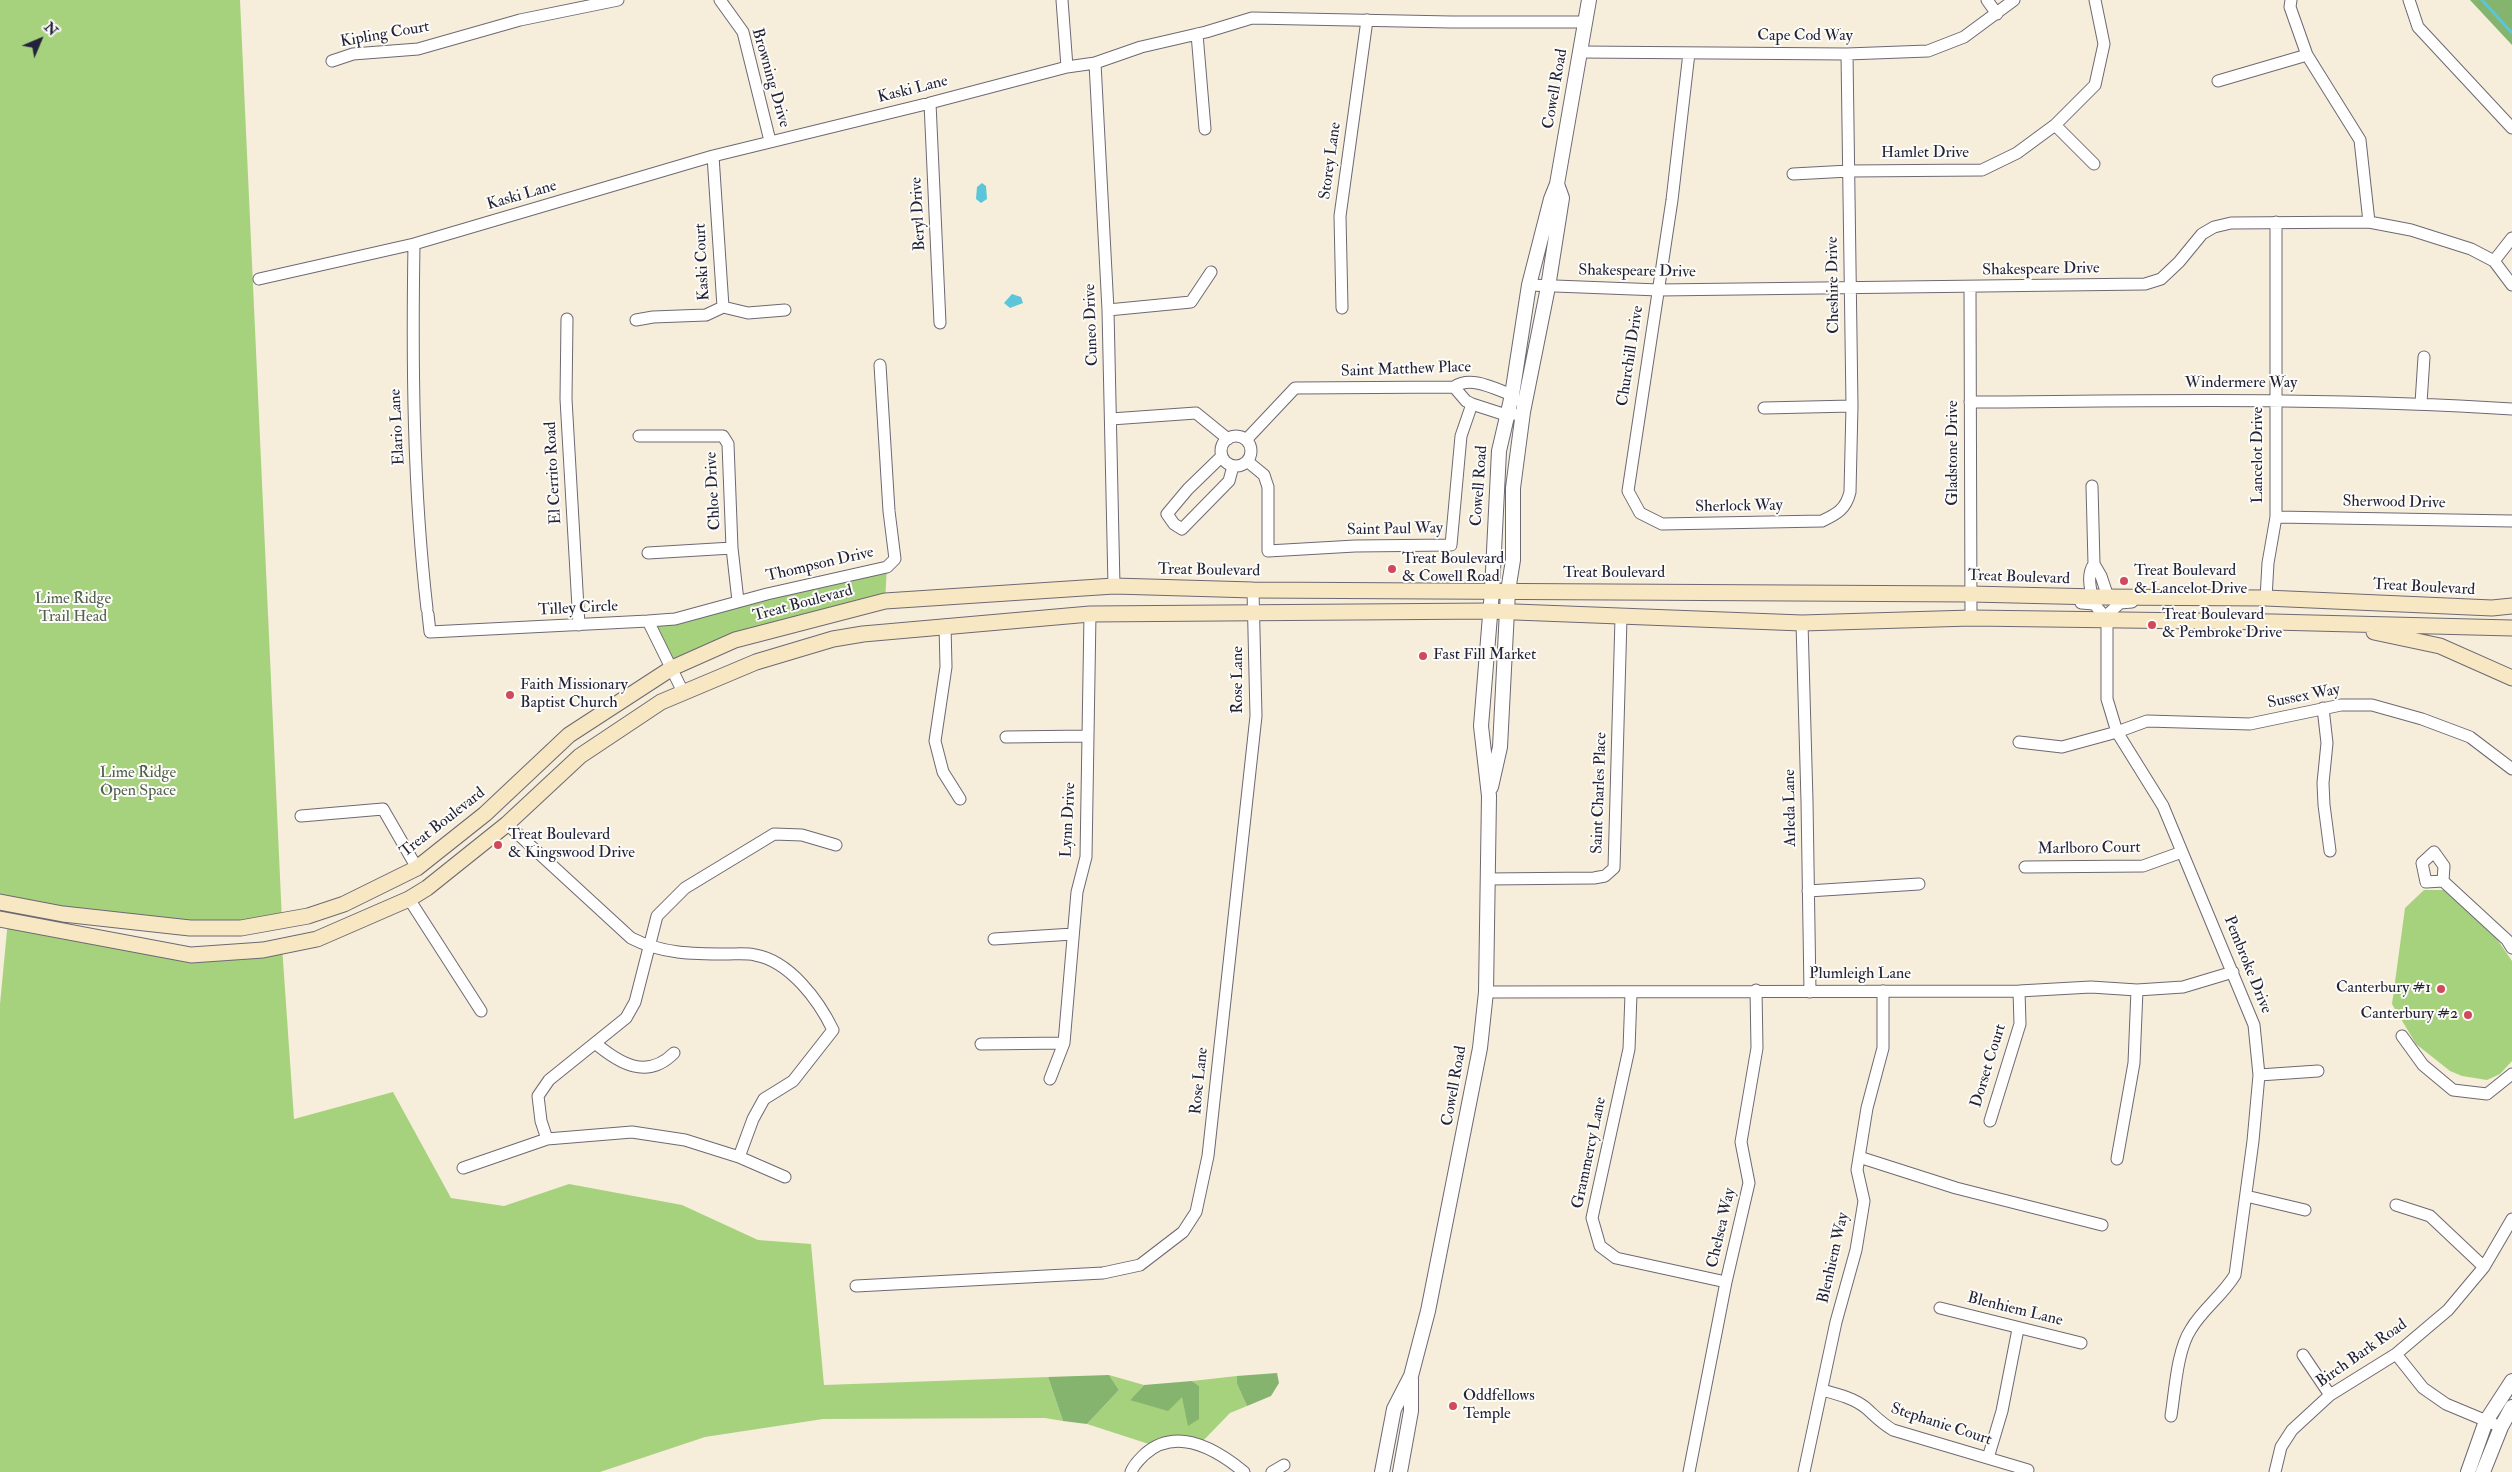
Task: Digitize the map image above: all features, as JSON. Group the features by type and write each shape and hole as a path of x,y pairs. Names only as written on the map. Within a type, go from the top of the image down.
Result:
{"main road":[{"name":"Treat Boulevard","path":"0,902 63,914 190,928 241,928 308,916 344,904 419,866 485,814 569,735 672,668 736,640 884,601 1114,586 1254,590 1492,590 2216,597 2492,608 2512,606"},
{"path":"0,919 191,955 263,950 317,939 409,899 427,888 507,824 580,756 661,702 756,662 833,639 945,625 1090,614 1489,611 1621,618 1802,623 1971,618 2311,622 2512,628"},
{"path":"2311,622 2401,637 2440,646 2512,678"},
{"path":"507,824 505,817 511,801 544,771 553,749"},
{"path":"419,866 453,855 498,821 507,824"}],"street":[{"name":"Kipling Court","path":"332,62 353,54 418,49 520,20 618,0"},
{"name":"Browning Drive","path":"720,0 743,32 770,141"},
{"path":"1062,0 1067,67"},
{"name":"Cowell Road","path":"1382,1472 1394,1409 1411,1376 1429,1303 1470,1106 1486,992 1489,796 1481,726 1492,590 1499,451 1512,395 1529,285 1551,199 1558,184 1589,0"},
{"path":"1987,0 1997,14"},
{"name":"Cape Cod Way","path":"1580,52 1847,54 1928,51 1964,37 2014,0"},
{"name":"Hamlet Drive","path":"1793,174 1849,171 1982,170 2017,153 2055,125 2095,85 2104,44 2095,0"},
{"path":"2291,0 2290,7 2307,55 2360,140 2369,222"},
{"path":"2409,0 2418,27 2512,128"},
{"name":"Kaski Lane","path":"259,279 414,244 713,156 930,103 1067,67 1095,63 1141,47 1197,34 1252,18 1586,22"},
{"name":"Storey Lane","path":"1342,308 1340,216 1367,20"},
{"path":"1197,34 1204,129"},
{"name":"Churchill Drive","path":"1640,513 1628,492 1672,200 1689,53"},
{"name":"Cheshire Drive","path":"1840,513 1847,504 1850,492 1852,406 1847,54"},
{"path":"2218,81 2307,55"},
{"name":"Cuneo Drive","path":"1095,63 1108,310 1114,586"},
{"name":"Beryl Drive","path":"930,103 940,323"},
{"path":"2055,125 2094,164"},
{"name":"Kaski Court","path":"636,320 653,317 706,316 723,307 713,156"},
{"name":"Cowell Road","path":"1489,796 1500,747 1508,591 1513,560 1513,488 1523,412 1548,287 1562,198 1558,184"},
{"name":"Shakespeare Drive","path":"1529,285 1659,290 1970,288 2145,284 2161,279 2179,262 2202,234 2214,227 2231,223 2276,222 2369,222 2419,233 2471,249 2494,261 2512,285"},
{"name":"Lancelot Drive","path":"2266,598 2276,517 2276,222"},
{"path":"2494,261 2512,238"},
{"name":"Elario Lane","path":"414,244 412,375 420,547 430,632"},
{"path":"1108,310 1191,302 1211,272"},
{"name":"Gladstone Drive","path":"1970,288 1971,618"},
{"path":"723,307 748,313 785,310"},
{"name":"El Cerrito Road","path":"566,319 566,399 579,625"},
{"path":"2421,403 2424,357"},
{"name":"Thompson Drive","path":"648,621 675,619 738,601 887,567 895,559 889,511 880,365"},
{"name":"Saint Matthew Place","path":"1246,440 1295,388 1454,387 1460,383 1473,382 1512,395"},
{"path":"1454,387 1466,401 1506,415 1523,412 1512,395"},
{"name":"Windermere Way","path":"1970,402 2275,400 2421,403 2512,409"},
{"name":"Saint Paul Way","path":"1247,461 1264,475 1268,487 1268,551 1355,546 1452,545 1461,436 1472,404"},
{"path":"1764,408 1852,406"},
{"path":"1111,419 1196,413 1228,439"},
{"name":"Chloe Drive","path":"639,436 724,436 728,444 732,548 738,601"},
{"path":"1237,436 1246,440 1251,453 1247,461 1234,466 1226,462 1222,456 1222,446 1228,439 1237,436"},
{"path":"1222,456 1188,489 1168,514 1174,524 1182,529 1229,481 1234,466"},
{"path":"2092,486 2094,564 2098,569 2100,597"},
{"name":"Sherlock Way","path":"1640,513 1662,524 1822,521 1840,513"},
{"name":"Sherwood Drive","path":"2276,517 2512,521"},
{"path":"648,553 732,548"},
{"name":"Rose Lane","path":"856,1286 1103,1273 1140,1265 1183,1232 1196,1212 1208,1156 1256,716 1254,590"},
{"path":"2060,596 2066,602 2094,604 2107,619"},
{"path":"2107,619 2110,610 2124,602 2206,604 2216,597"},
{"name":"Lynn Drive","path":"1050,1079 1064,1042 1077,892 1086,857 1090,614"},
{"name":"Saint Charles Place","path":"1487,879 1594,878 1605,876 1614,868 1621,618"},
{"name":"Pembroke Drive","path":"2107,619 2107,699 2117,732 2163,806 2233,972 2254,1026 2259,1075 2246,1196 2234,1275 2225,1290 2195,1323 2184,1342 2171,1416"},
{"path":"648,621 683,692"},
{"name":"Tilley Circle","path":"430,632 648,621"},
{"name":"Arleda Lane","path":"1802,623 1810,992"},
{"path":"945,625 946,667 935,741 943,772 960,799"},
{"name":"Sussex Way","path":"2019,742 2062,747 2117,732 2147,721 2250,724 2340,705 2372,705 2422,719 2470,737 2512,769"},
{"path":"2323,708 2327,743 2324,790 2330,851"},
{"path":"1006,737 1088,736"},
{"path":"301,816 383,809 419,866"},
{"path":"507,824 631,938 648,947 680,954 756,954 780,964 824,1011 833,1030 793,1081 764,1099 753,1119 739,1157"},
{"path":"547,1139 541,1120 538,1096 549,1080 626,1018 635,1002 657,916 685,888 774,834 802,835 836,845"},
{"name":"Marlboro Court","path":"2026,867 2143,866 2182,852"},
{"path":"2443,880 2507,940 2512,948"},
{"path":"1808,891 1919,884"},
{"path":"409,899 481,1011"},
{"path":"994,938 1073,934"},
{"name":"Plumleigh Lane","path":"1486,992 1631,994 1756,990 1810,992 2019,991 2091,987 2137,990 2183,987 2233,972"},
{"name":"Chelsea Way","path":"1688,1472 1726,1282 1749,1183 1741,1142 1757,1048 1756,990"},
{"path":"2117,1159 2134,1063 2137,990"},
{"name":"Blenhiem Way","path":"1804,1472 1836,1322 1856,1250 1864,1201 1858,1170 1859,1156 1867,1108 1883,1048 1883,991"},
{"name":"Dorset Court","path":"1990,1121 2020,1024 2019,991"},
{"name":"Grammercy Lane","path":"1631,994 1628,1048 1592,1218 1600,1246 1616,1258 1726,1282"},
{"path":"2402,1036 2423,1065 2452,1090 2487,1094 2512,1074"},
{"path":"981,1044 1064,1042"},
{"path":"595,1044 612,1058 628,1065 652,1068 661,1065 674,1053"},
{"path":"2259,1075 2318,1071"},
{"path":"463,1168 547,1139 632,1132 685,1140 739,1157 785,1177"},
{"path":"1859,1156 1956,1188 2102,1225"},
{"path":"2246,1196 2305,1210"},
{"path":"2396,1205 2430,1216 2484,1266"},
{"name":"Birch Bark Road","path":"2276,1472 2281,1447 2292,1430 2330,1395 2396,1354 2448,1310 2484,1266 2512,1219"},
{"name":"Blenhiem Lane","path":"1940,1308 2018,1329 2081,1343"},
{"path":"1988,1458 2002,1411 2018,1329"},
{"path":"2396,1354 2423,1388 2446,1404 2501,1427"},
{"path":"2303,1356 2330,1395"},
{"name":"Cowell Road","path":"1400,1472 1412,1411 1411,1376"},
{"path":"2468,1472 2486,1421 2512,1381"},
{"name":"Stephanie Court","path":"1822,1390 1847,1398 1865,1407 1879,1422 1893,1430 2028,1470"},
{"path":"2484,1472 2501,1427 2512,1407"},
{"path":"1131,1472 1135,1463 1155,1446 1179,1440 1208,1447 1244,1472"},
{"path":"1272,1472 1284,1465"}],"green space":[{"name":"Lime Ridge Open Space","path":"0,0 240,0 282,921 241,928 0,902"},
{"path":"2470,0 2512,0 2512,45"},
{"path":"887,567 885,601 735,640 672,668 648,621"},
{"path":"2424,890 2444,890 2497,939 2512,961 2512,1061 2500,1074 2487,1080 2462,1076 2450,1071 2416,1044 2392,1004 2405,908"},
{"path":"8,920 191,955 282,946 294,1119 393,1092 451,1198 504,1206 569,1184 682,1205 758,1240 811,1244 824,1385 1048,1377 1063,1421 1045,1418 823,1419 705,1437 600,1472 0,1472 0,1004"},
{"path":"1277,1373 1279,1383 1271,1396 1247,1406 1237,1384 1237,1376"},
{"path":"1109,1375 1144,1385 1130,1400 1182,1396 1199,1386 1192,1381 1237,1376 1237,1384 1247,1406 1230,1413 1199,1445 1155,1446 1087,1424 1119,1390"},
{"path":"1109,1375 1119,1390 1087,1424 1063,1421 1048,1377"},
{"path":"1192,1381 1199,1386 1199,1419 1188,1426 1182,1397 1168,1411 1130,1400 1144,1385"}],"water":[{"path":"982,183 986,186 987,199 981,203 976,199 977,187"},
{"path":"1012,294 1021,297 1023,303 1010,308 1004,303"}],"waterway":[{"path":"2482,0 2512,33"}],"place":[{"name":"Treat Boulevard & Cowell Road","path":"1392,569"},
{"name":"Treat Boulevard & Lancelot Drive","path":"2124,581"},
{"name":"Treat Boulevard & Pembroke Drive","path":"2152,625"},
{"name":"Fast Fill Market","path":"1423,656"},
{"name":"Faith Missionary Baptist Church","path":"510,695"},
{"name":"Treat Boulevard & Kingswood Drive","path":"498,845"},
{"name":"Canterbury #1","path":"2441,989"},
{"name":"Canterbury #2","path":"2468,1015"},
{"name":"Oddfellows Temple","path":"1453,1406"}],"park label":[{"name":"Lime Ridge Trail Head","path":"73,609"}]}
